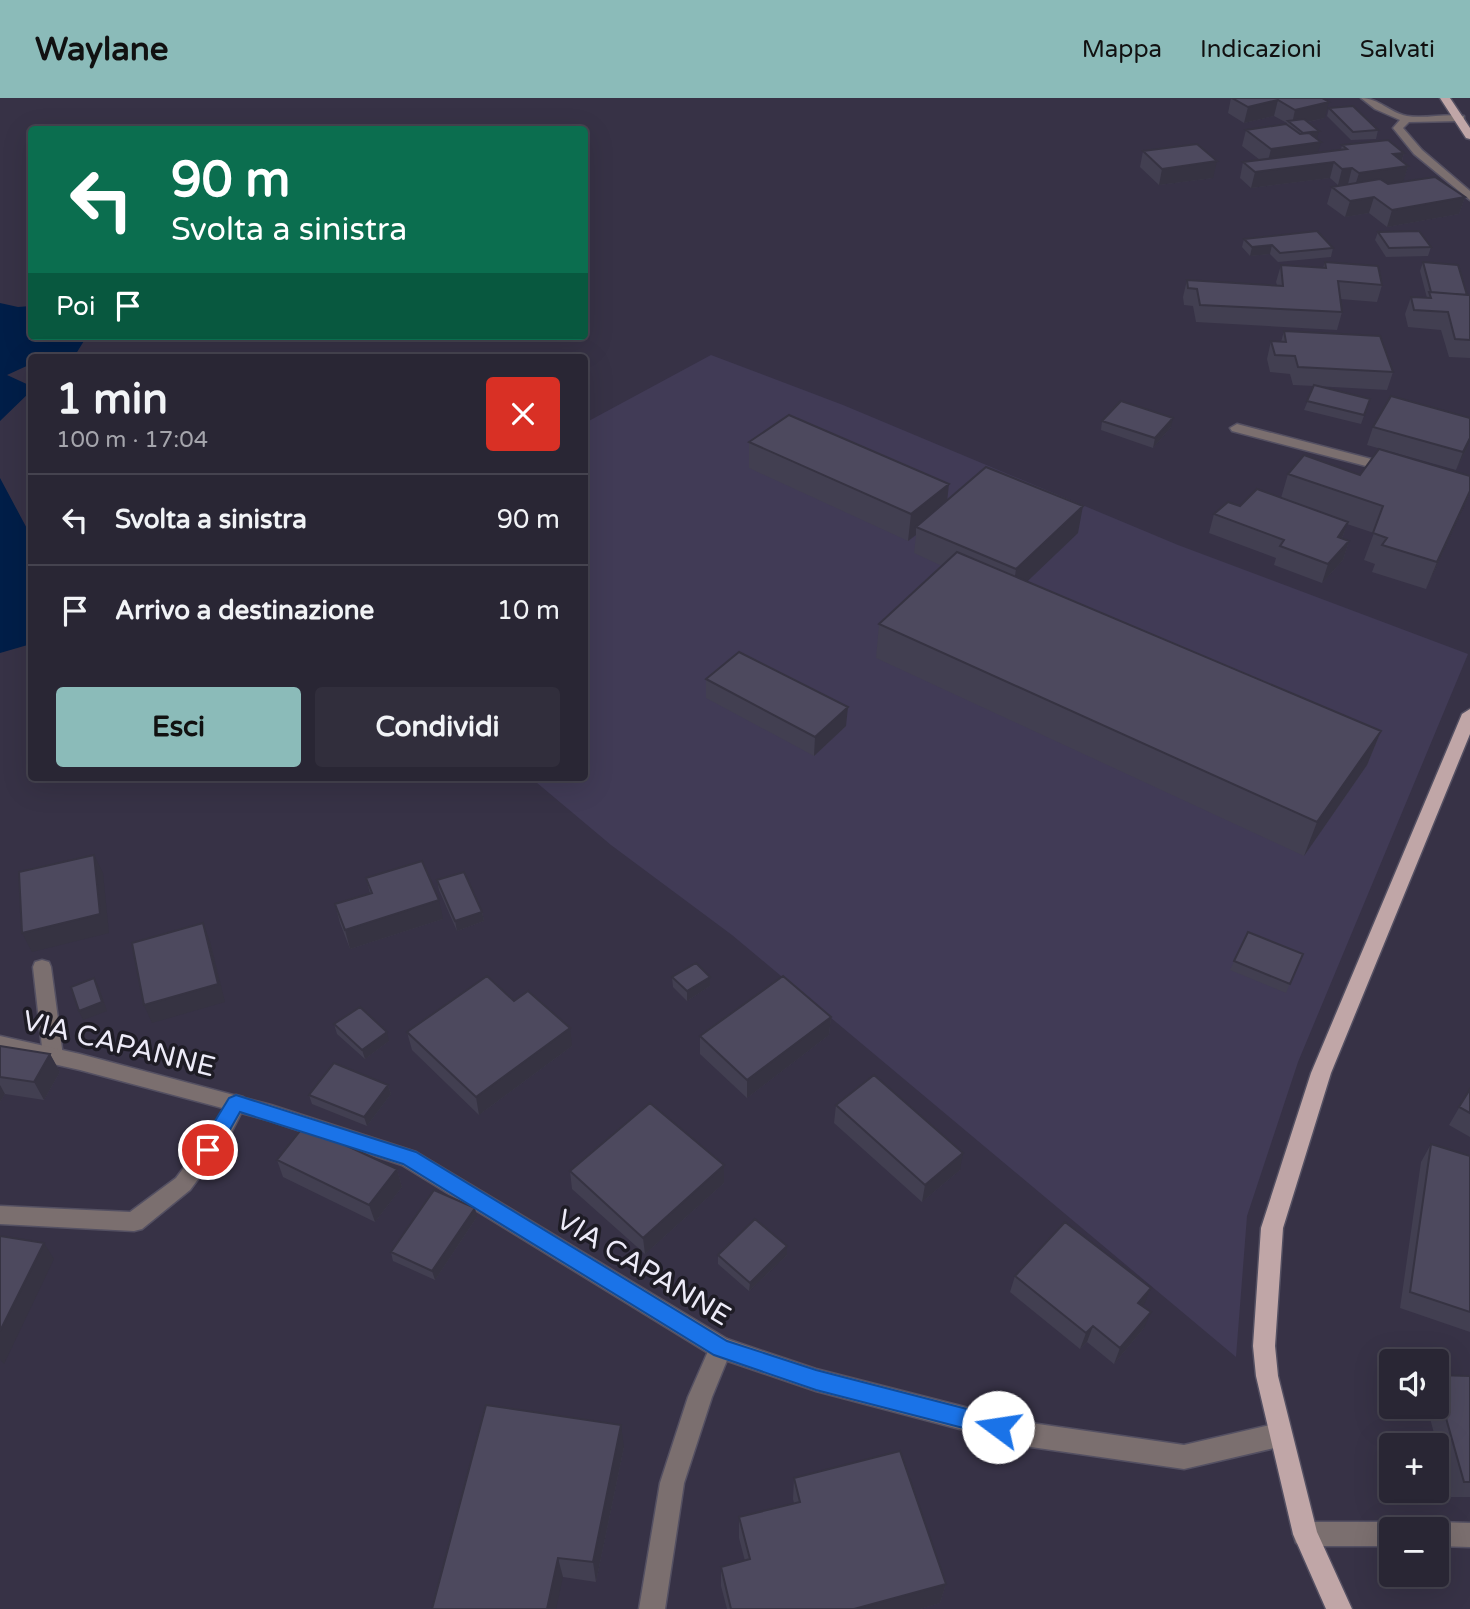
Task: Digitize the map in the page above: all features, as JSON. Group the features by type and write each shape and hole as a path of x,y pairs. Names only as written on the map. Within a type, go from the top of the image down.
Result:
{"main road":[{"path":"1449,100 1470,136"},
{"path":"1339,1609 1305,1534 1266,1376 1264,1346 1272,1228 1321,1073 1470,714"}],"street":[{"path":"1366,98 1383,112 1405,120 1460,118"},
{"path":"1405,120 1398,128 1418,152 1470,197"},
{"path":"1237,428 1405,472"},
{"path":"42,967 52,1056"},
{"name":"VIA CAPANNE","path":"0,1044 236,1103 409,1158 721,1348 816,1380 1024,1434 1184,1457 1279,1435"},
{"path":"0,1214 134,1222 183,1185 220,1133 236,1103"},
{"path":"652,1609 672,1483 700,1397 721,1348"},
{"path":"1305,1534 1379,1534"},
{"path":"1449,1534 1470,1535"}],"shaded area":[{"path":"711,355 843,405 1178,545 1468,654 1298,1062 1247,1216 1236,1357 732,935 611,845 535,781 588,781 588,421"}],"water":[{"path":"0,303 28,306 28,340 85,340 76,354 28,354 28,365 7,375 28,385 28,394 0,421"},
{"path":"0,478 28,530 28,645 0,653"}],"building":[{"path":"1232,98 1322,98 1329,102 1295,110 1278,100 1248,107"},
{"path":"1353,106 1378,130 1353,132 1329,108"},
{"path":"1304,119 1319,131 1303,133 1288,121"},
{"path":"1286,124 1300,134 1309,133 1321,142 1271,149 1246,130"},
{"path":"1388,140 1404,153 1393,154 1408,166 1359,173 1352,168 1342,169 1334,162 1255,172 1243,162 1347,149 1342,145"},
{"path":"1197,144 1217,161 1162,169 1143,151"},
{"path":"1435,177 1465,197 1392,210 1374,197 1350,201 1332,187 1380,179 1388,184"},
{"path":"1317,231 1333,248 1280,253 1272,245 1252,247 1244,239"},
{"path":"1419,231 1431,247 1389,248 1378,232"},
{"path":"1325,262 1378,266 1382,285 1338,281 1342,312 1200,305 1197,289 1188,288 1187,280 1283,286 1281,265 1326,268"},
{"path":"1423,262 1458,265 1467,295 1431,292"},
{"path":"1429,292 1470,295 1470,340 1455,339 1448,312 1414,310 1411,297 1431,298"},
{"path":"1284,331 1380,336 1393,372 1298,367 1295,356 1275,355 1271,341 1286,342"},
{"path":"1314,385 1370,399 1364,415 1307,401"},
{"path":"1391,396 1470,418 1470,438 1463,452 1373,427"},
{"path":"1121,401 1173,418 1155,438 1102,421"},
{"path":"789,415 949,484 911,514 749,442"},
{"path":"1379,449 1470,476 1470,491 1437,562 1382,545 1387,538 1373,533 1383,506 1288,474 1304,455 1360,475"},
{"path":"986,467 1083,506 1016,569 916,527"},
{"path":"1257,489 1348,522 1338,537 1349,541 1328,564 1280,546 1284,540 1214,514 1228,502 1240,506"},
{"path":"957,552 1381,731 1317,822 879,624"},
{"path":"739,652 848,707 815,737 706,679"},
{"path":"94,855 100,914 22,933 19,872"},
{"path":"422,861 439,900 345,930 335,904 372,893 366,878"},
{"path":"464,872 482,912 455,921 437,880"},
{"path":"203,923 218,984 144,1005 132,943"},
{"path":"1248,932 1303,954 1290,984 1234,961"},
{"path":"696,963 710,977 687,991 672,977"},
{"path":"487,976 514,1001 528,991 570,1028 476,1097 407,1032"},
{"path":"783,976 831,1017 747,1080 700,1036"},
{"path":"94,978 102,1002 79,1011 71,987"},
{"path":"360,1007 387,1032 362,1050 334,1024"},
{"path":"0,1046 50,1054 34,1082 0,1077"},
{"path":"334,1063 388,1085 364,1117 309,1095"},
{"path":"874,1075 963,1153 925,1185 836,1105"},
{"path":"1470,1089 1470,1113 1459,1107"},
{"path":"650,1103 724,1165 643,1238 570,1171"},
{"path":"304,1126 397,1169 369,1205 277,1160"},
{"path":"1431,1144 1470,1156 1470,1312 1410,1292"},
{"path":"434,1190 475,1208 432,1271 391,1252"},
{"path":"755,1219 787,1246 750,1283 718,1255"},
{"path":"1065,1222 1151,1288 1138,1303 1151,1312 1120,1348 1093,1326 1086,1333 1015,1276"},
{"path":"0,1236 44,1243 0,1331"},
{"path":"1449,1375 1470,1376 1470,1482 1464,1482 1446,1419 1449,1419"},
{"path":"486,1405 621,1425 593,1562 558,1558 547,1609 432,1609"},
{"path":"900,1451 946,1584 854,1609 731,1609 721,1567 750,1559 739,1517 800,1502 794,1478"}],"route":[{"path":"208,1150 236,1103 409,1158 721,1348 816,1380 998,1427"}]}
